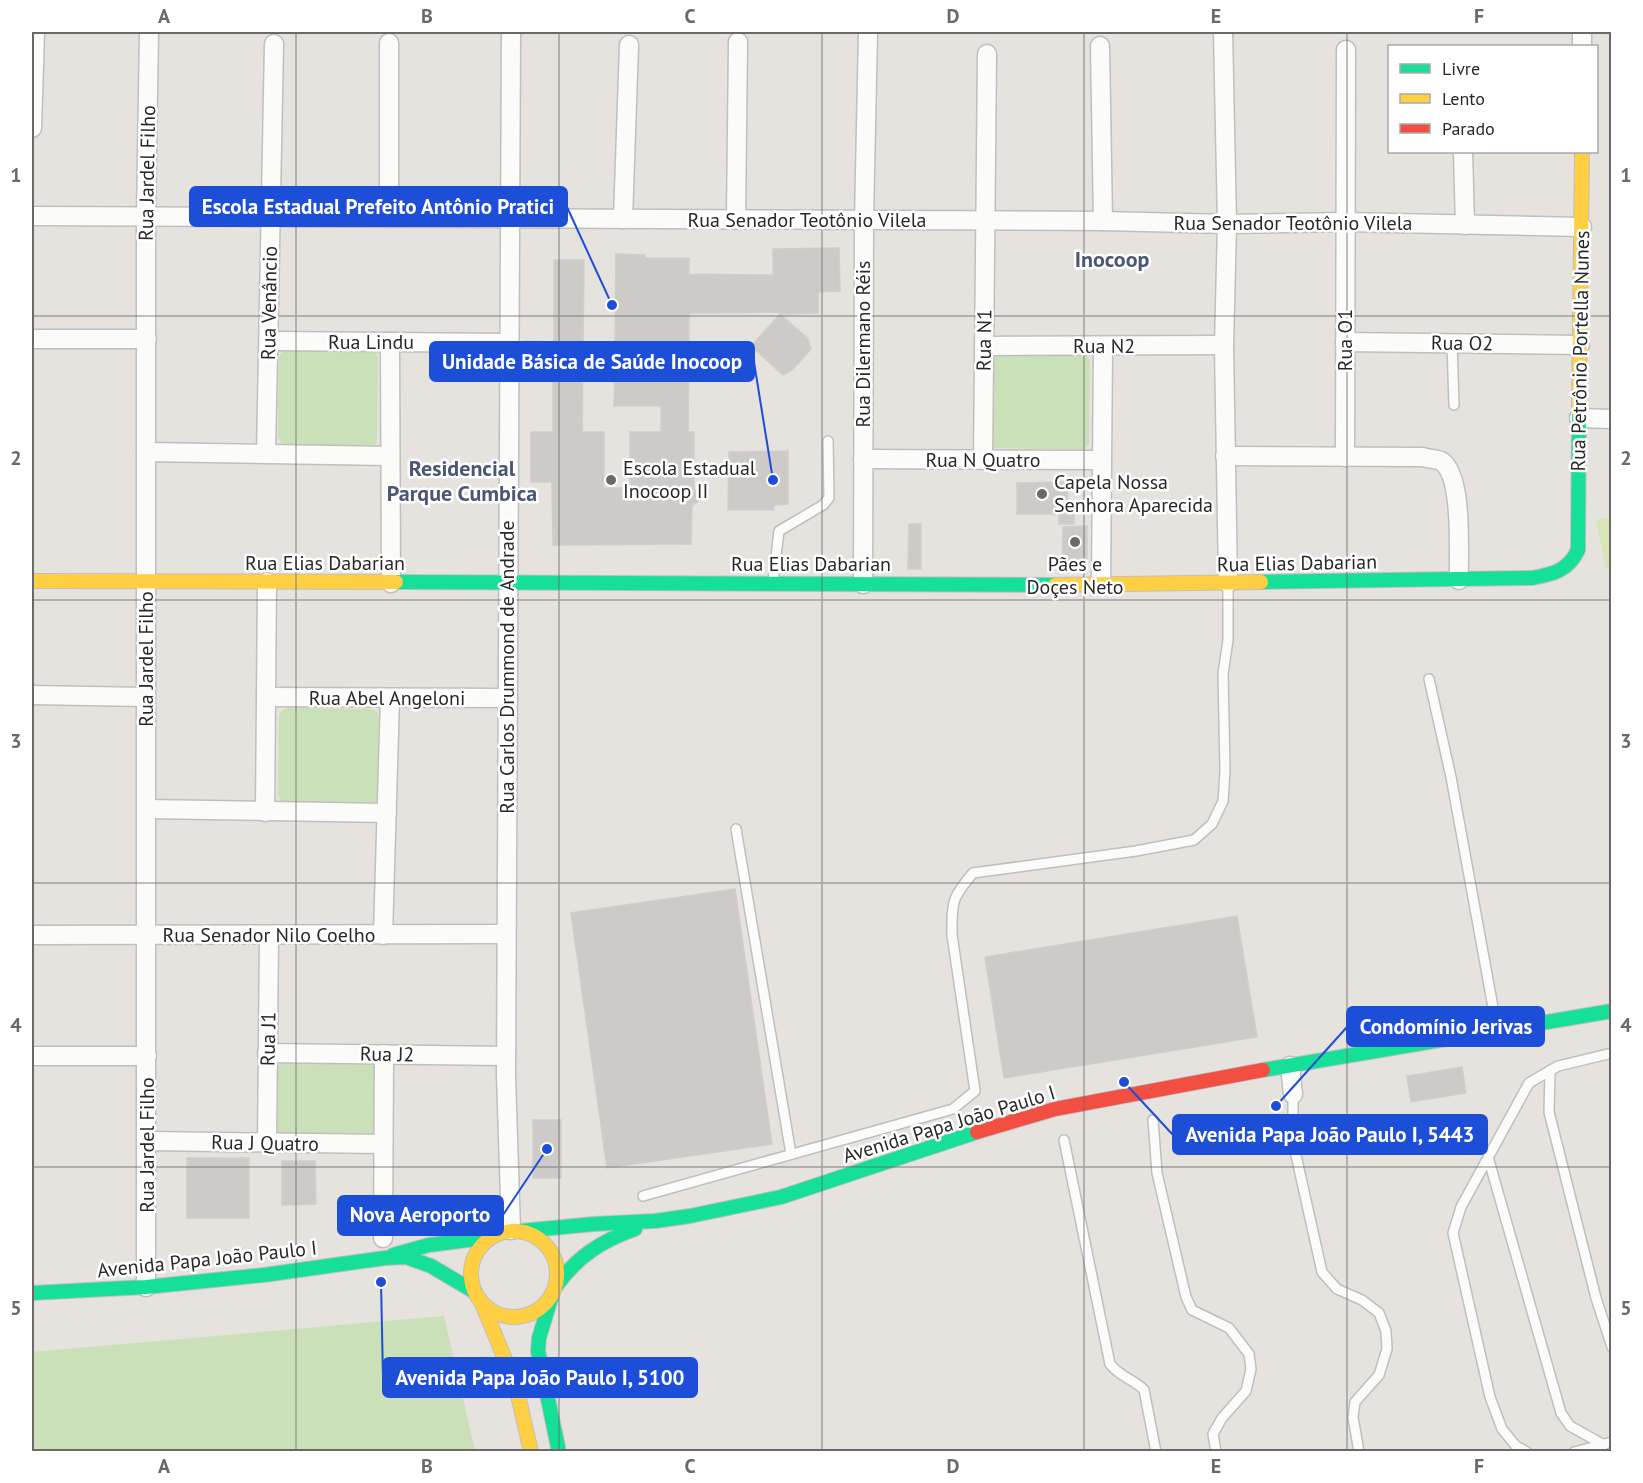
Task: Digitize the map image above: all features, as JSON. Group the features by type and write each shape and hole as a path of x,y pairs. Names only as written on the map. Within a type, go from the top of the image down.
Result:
{"street":[{"name":"Rua Jardel Filho","path":"146,1287 146,216 149,32"},
{"name":"Rua Carlos Drummond de Andrade","path":"511,32 506,1056 516,1231"},
{"name":"Rua Dilermano Réis","path":"863,584 864,220 868,32"},
{"path":"1223,32 1227,224 1224,345 1228,583"},
{"path":"32,128 35,33"},
{"path":"736,219 738,42"},
{"path":"389,43 389,218"},
{"name":"Rua Venâncio","path":"266,454 274,44"},
{"path":"623,219 628,45"},
{"path":"1100,46 1103,221"},
{"name":"Rua O1","path":"1345,457 1346,50"},
{"name":"Rua N1","path":"983,460 987,54"},
{"path":"1464,153 1465,225"},
{"name":"Rua Petrônio Portella Nunes","path":"1578,550 1582,153"},
{"name":"Rua Senador Teotônio Vilela","path":"32,216 985,220 1227,224 1346,222 1582,227"},
{"path":"32,339 147,339"},
{"name":"Rua Lindu","path":"269,341 509,343"},
{"path":"390,342 391,582"},
{"name":"Rua O2","path":"1345,342 1580,345"},
{"name":"Rua N2","path":"984,346 1224,345"},
{"path":"1101,585 1103,347"},
{"path":"1579,418 1611,420"},
{"path":"146,452 390,456"},
{"path":"1225,456 1423,457 1441,461 1451,472 1456,489 1459,580"},
{"name":"Rua N Quatro","path":"863,459 1102,460"},
{"name":"Rua Elias Dabarian","path":"32,581 1101,585 1459,580 1532,578 1558,573 1573,563 1578,550"},
{"path":"265,812 267,582"},
{"path":"32,695 146,697"},
{"name":"Rua Abel Angeloni","path":"266,697 508,698"},
{"path":"383,935 390,698"},
{"path":"147,809 387,813"},
{"name":"Rua Senador Nilo Coelho","path":"32,935 506,934"},
{"name":"Rua J1","path":"267,1143 268,935"},
{"name":"Avenida Papa João Paulo I","path":"516,1231 655,1221 690,1216 781,1197 969,1134 1055,1109 1144,1091 1611,1011"},
{"name":"Rua J2","path":"267,1053 506,1056"},
{"path":"383,1238 384,1054"},
{"path":"32,1056 147,1056"},
{"path":"1290,1066 1293,1094"},
{"name":"Rua J Quatro","path":"147,1141 383,1144"},
{"name":"Avenida Papa João Paulo I","path":"554,1291 576,1260 593,1247 610,1237 655,1221"},
{"path":"531,1452 516,1386 471,1282 472,1262 477,1252 491,1237 516,1231 531,1234 548,1246 557,1265 554,1291 539,1338 538,1351 559,1452"},
{"name":"Avenida Papa João Paulo I","path":"385,1258 420,1246 491,1237"},
{"name":"Avenida Papa João Paulo I","path":"32,1293 146,1287 287,1273 385,1258 406,1257 431,1266 478,1296"},
{"path":"478,1296 497,1313 517,1317 537,1310 554,1291"}],"lane":[{"path":"1452,342 1454,405"},
{"path":"773,584 779,531 823,505 829,498 828,441"},
{"path":"643,1196 954,1109 975,1091 951,935 956,893 973,873 1136,851 1194,840 1212,824 1223,801 1225,771 1223,674 1228,640 1228,583"},
{"path":"1429,679 1451,777 1498,1031"},
{"path":"736,829 791,1154"},
{"path":"1527,1452 1516,1446 1502,1429 1490,1397 1453,1233 1461,1207 1529,1083 1558,1066 1611,1053"},
{"path":"1550,1071 1550,1112 1596,1298 1611,1347"},
{"path":"1293,1094 1293,1142 1322,1272 1337,1289 1362,1300 1379,1313 1386,1331 1387,1349 1379,1376 1355,1402 1353,1417 1359,1452"},
{"path":"1153,1120 1156,1173 1186,1297 1192,1310 1229,1328 1250,1354 1251,1369 1246,1391 1222,1418 1213,1434 1216,1452"},
{"path":"1064,1140 1110,1364 1118,1374 1144,1390 1156,1452"},
{"path":"1488,1157 1561,1413 1570,1426 1608,1443"},
{"path":"1574,1452 1608,1443"}],"green space":[{"path":"285,349 376,353 378,358 377,440 375,445 283,445 278,437 279,356"},
{"path":"997,353 1088,357 1090,361 1089,443 1086,448 1081,450 995,448 992,446 991,360"},
{"path":"1611,517 1611,568 1606,569 1596,520"},
{"path":"285,708 371,709 376,711 379,715 377,798 375,802 283,803 278,795 279,714"},
{"path":"283,1060 374,1063 376,1068 374,1129 371,1135 282,1135 278,1132 277,1067"},
{"path":"483,1195 480,1206 470,1218 392,1234 392,1209"},
{"path":"444,1316 475,1451 32,1451 32,1352"}],"building":[{"path":"839,248 840,291 818,292 818,313 689,313 688,432 694,432 694,489 702,499 692,505 691,544 553,545 552,482 531,482 531,432 553,432 553,356 525,356 526,341 554,342 554,260 584,260 583,342 615,343 616,254 645,255 645,258 689,258 689,274 773,275 773,249","holes":["583,357 615,358 614,406 661,406 661,432 630,432 630,488 604,488 604,432 582,432"]},
{"path":"780,314 808,339 811,349 792,370 783,375 751,346"},
{"path":"788,451 788,504 774,505 774,510 728,510 729,452"},
{"name":"Capela Nossa Senhora Aparecida","path":"1067,482 1068,506 1074,511 1074,524 1059,524 1059,514 1017,514 1017,483"},
{"path":"909,524 921,524 921,569 908,569"},
{"name":"Pães e Doçes Neto","path":"1087,526 1087,558 1081,566 1074,570 1062,570 1063,527"},
{"path":"735,889 772,1144 607,1168 571,913"},
{"path":"1237,916 1257,1037 1004,1078 985,957"},
{"path":"1462,1067 1466,1093 1411,1102 1407,1076"},
{"path":"533,1120 561,1120 561,1178 533,1178"},
{"path":"187,1158 249,1158 249,1218 187,1218"},
{"path":"282,1161 315,1161 316,1204 282,1205"}],"traffic: fast":[{"path":"1261,582 1532,578 1547,575 1565,567 1578,550 1579,412"},
{"path":"396,582 1055,585"},
{"path":"1263,1070 1612,1011"},
{"path":"521,1231 655,1221 781,1197 977,1132"},
{"path":"556,1286 581,1258 611,1239 635,1229"},
{"path":"393,1255 429,1245 491,1237"},
{"path":"32,1293 146,1287 406,1257 431,1266 475,1292"},
{"path":"552,1295 539,1338 538,1351 559,1452"}],"traffic: slow":[{"path":"1579,412 1582,153"},
{"path":"32,581 396,582"},
{"path":"1055,585 1261,582"},
{"path":"514,1231 531,1234 545,1243 554,1257 557,1274 554,1291 545,1305 531,1314 514,1317 497,1314 483,1305 474,1291 471,1274 474,1257 483,1243 497,1234 514,1231"},
{"path":"481,1301 516,1386 531,1452"}],"traffic: jam":[{"path":"977,1132 1055,1109 1263,1070"}],"place":[{"name":"Escola Estadual Prefeito Antônio Pratici","path":"612,305"},
{"name":"Escola Estadual Inocoop II","path":"611,480"},
{"name":"Unidade Básica de Saúde Inocoop","path":"773,480"},
{"name":"Capela Nossa Senhora Aparecida","path":"1042,494"},
{"name":"Pães e Doçes Neto","path":"1075,542"},
{"name":"Avenida Papa João Paulo I, 5443","path":"1124,1082"},
{"name":"Condomínio Jerivas","path":"1276,1106"},
{"name":"Nova Aeroporto","path":"547,1149"},
{"name":"Avenida Papa João Paulo I, 5100","path":"381,1282"}],"district":[{"name":"Inocoop","path":"1112,259"},
{"name":"Residencial Parque Cumbica","path":"462,480"}]}
